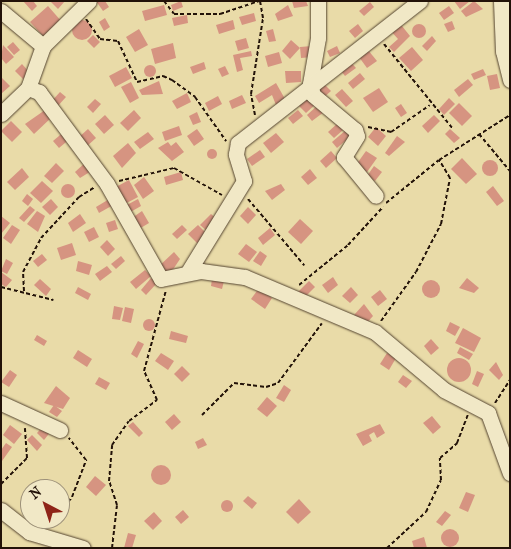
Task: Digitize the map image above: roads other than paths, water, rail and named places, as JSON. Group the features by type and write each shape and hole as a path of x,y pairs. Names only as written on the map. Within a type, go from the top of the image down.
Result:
{"street":[{"path":"318,1 318,38 310,84 318,102 355,130 357,136 344,157 376,196"},
{"path":"501,1 503,51 510,80"},
{"path":"188,272 238,194 245,174 236,154 238,143 375,32 419,2"},
{"path":"1,114 28,88 43,46 84,5"},
{"path":"1,11 43,46"},
{"path":"28,88 39,92 107,184 152,270 168,281 188,272 245,277 375,332 444,390 488,413 510,473"},
{"path":"1,403 60,430"},
{"path":"1,510 47,542 83,548"}]}
